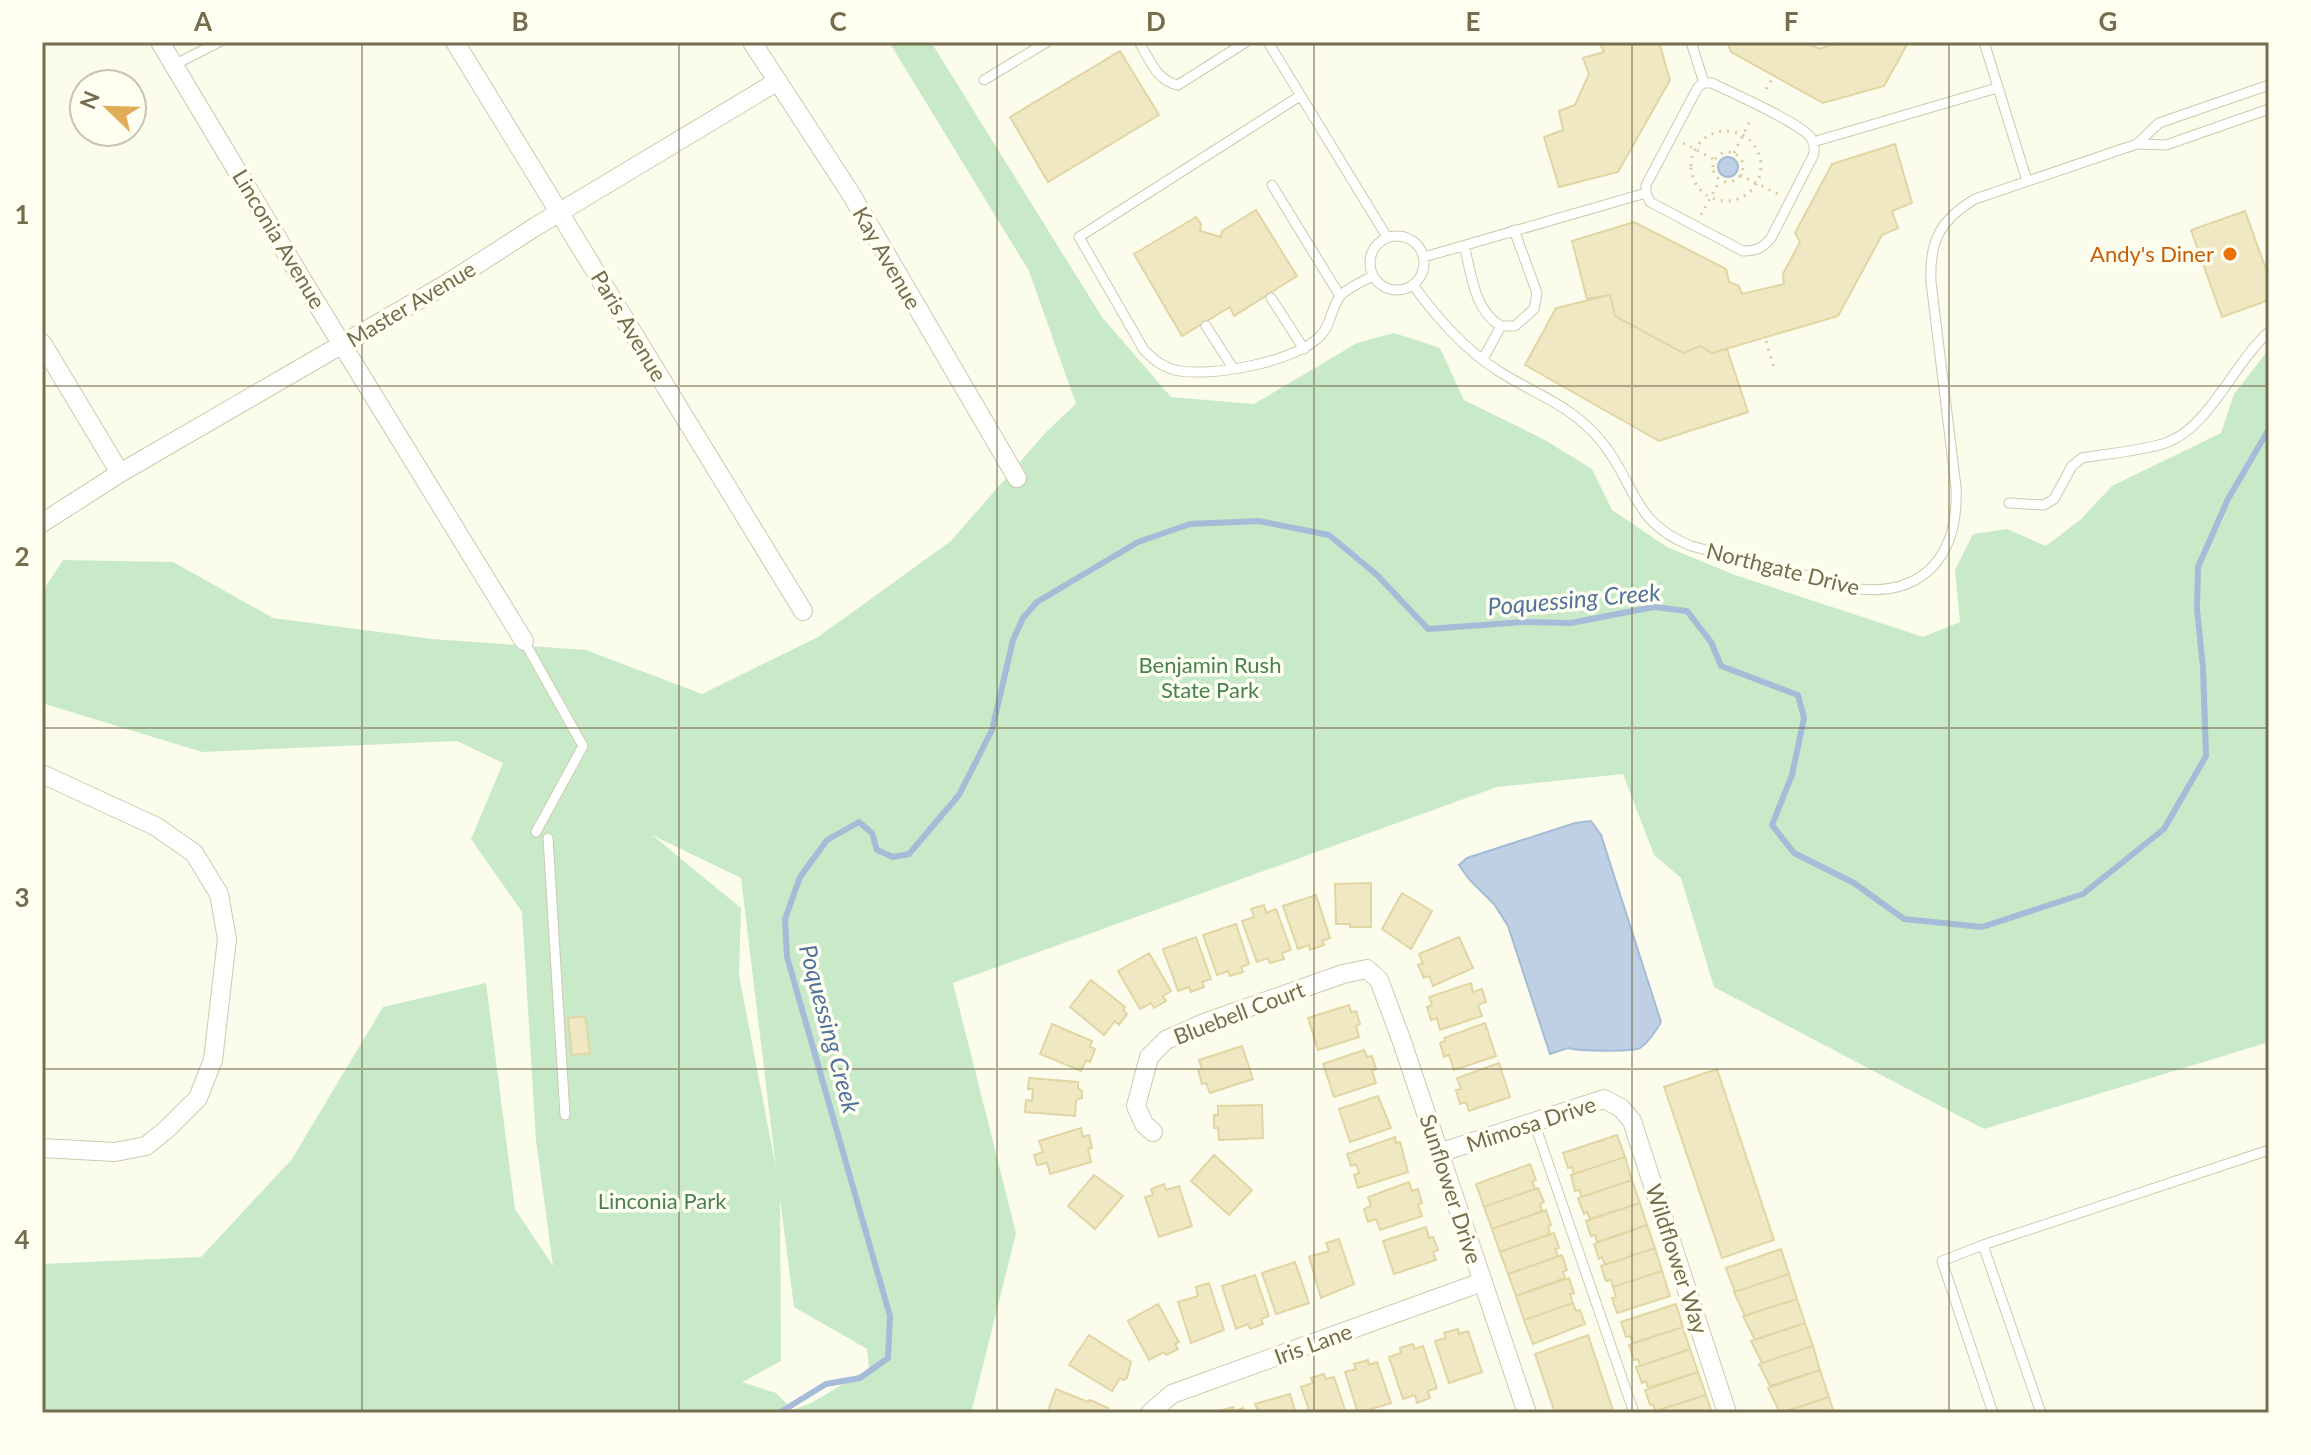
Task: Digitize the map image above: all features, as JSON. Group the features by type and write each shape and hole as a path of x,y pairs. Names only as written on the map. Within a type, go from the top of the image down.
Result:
{"street":[{"name":"Linconia Avenue","path":"160,42 524,641"},
{"name":"Paris Avenue","path":"455,42 803,611"},
{"name":"Kay Avenue","path":"752,42 851,194 1017,478"},
{"name":"Master Avenue","path":"42,523 120,473 448,283 778,81"},
{"path":"42,343 120,473"},
{"path":"42,774 155,826 194,853 219,894 227,939 213,1060 198,1098 146,1146 115,1152 42,1148"},
{"name":"Bluebell Court","path":"1153,1132 1144,1124 1136,1106 1149,1057 1166,1040 1204,1023 1343,974 1367,969"},
{"name":"Sunflower Drive","path":"1367,969 1379,980 1527,1413"},
{"name":"Mimosa Drive","path":"1439,1153 1604,1099 1621,1108"},
{"name":"Wildflower Way","path":"1621,1108 1632,1121 1727,1413"},
{"name":"Iris Lane","path":"1150,1413 1172,1394 1482,1282"}],"lane":[{"path":"174,65 219,42"},
{"path":"984,80 1047,42"},
{"path":"1139,42 1158,75 1167,83 1178,85 1246,42"},
{"path":"1268,42 1387,237"},
{"path":"1691,42 1704,83"},
{"path":"1984,42 2027,181"},
{"path":"1704,83 1712,83 1802,130 1813,142 1813,156 1771,238 1755,251 1743,251 1650,202 1646,193 1646,185 1671,137 1698,87 1704,83"},
{"name":"Northgate Drive","path":"2137,144 2159,123 2269,85"},
{"path":"1813,142 1997,88"},
{"path":"1300,96 1079,237 1144,350 1158,363 1178,370 1233,368 1275,362 1304,349 1323,334 1340,296 1373,276"},
{"name":"Northgate Drive","path":"1413,285 1448,329 1483,359 1580,418 1603,443 1646,517 1683,543 1858,589 1876,591 1897,588 1920,578 1934,566 1951,538 1956,518 1956,487 1930,264 1940,229 1975,199 2137,144 2166,145 2269,109"},
{"path":"1272,185 1340,296"},
{"path":"1424,257 1646,193"},
{"path":"1464,246 1480,305 1487,318 1501,326 1515,326 1534,309 1537,293 1514,230"},
{"path":"1387,237 1406,237 1421,248 1423,273 1413,285 1395,290 1386,288 1373,276 1370,257 1387,237"},
{"path":"1271,298 1304,349"},
{"path":"1206,326 1233,368"},
{"path":"1483,359 1501,326"},
{"path":"2009,503 2044,505 2054,499 2072,466 2082,458 2168,443 2185,432 2204,413 2242,360 2269,332"},
{"path":"524,641 583,746 536,832"},
{"path":"548,838 565,1115"},
{"path":"1534,1122 1634,1413"},
{"path":"1993,1413 1942,1261 2269,1150"},
{"path":"1983,1245 2041,1413"}],"path":[{"path":"1766,89 1774,76"},
{"path":"1733,154 1757,106"},
{"path":"1732,131 1743,135 1751,142 1761,162 1757,183 1750,192 1731,201 1710,198 1694,183 1691,160 1695,150 1711,134 1732,131"},
{"path":"1671,137 1715,160"},
{"path":"1725,153 1733,154 1742,165 1740,175 1729,182 1720,180 1714,173 1715,160 1725,153"},
{"path":"1740,175 1790,201"},
{"path":"1696,226 1720,180"},
{"path":"1766,341 1774,368"}],"green space":[{"path":"889,42 931,42 1102,317 1171,397 1254,404 1357,343 1394,333 1440,348 1464,400 1545,440 1592,469 1612,510 1667,547 1735,575 1923,637 1960,622 1955,570 1973,534 2007,529 2046,546 2080,520 2112,486 2221,433 2234,394 2269,349 2269,1042 1984,1129 1714,987 1681,878 1654,855 1623,774 1497,787 953,983 1016,1233 971,1413 42,1413 42,1264 201,1257 292,1159 383,1007 486,983 515,1209 553,1266 536,1140 522,912 471,839 503,763 457,741 202,752 42,703 42,592 63,560 173,562 273,618 432,639 586,650 702,694 818,637 951,541 1047,431 1076,404 1029,271","holes":["652,835 741,878 776,1168 739,975 741,908","780,1199 794,1307 867,1349 869,1369 793,1410 776,1393 742,1382 781,1361"]}],"water":[{"path":"1724,157 1732,157 1738,167 1732,177 1724,177 1718,171 1718,163"},
{"path":"1591,821 1601,835 1661,1022 1640,1048 1605,1051 1568,1048 1550,1054 1508,926 1494,904 1459,865 1467,858 1575,823"}],"building":[{"path":"1599,42 1659,42 1670,80 1618,172 1559,187 1544,137 1563,130 1559,111 1575,105 1589,74 1583,58 1604,52"},
{"path":"1727,42 1805,42 1819,49 1840,42 1908,43 1884,86 1823,103 1731,52"},
{"path":"1120,51 1159,115 1048,182 1010,117"},
{"path":"1895,144 1912,203 1892,211 1898,228 1882,235 1838,316 1712,353 1700,346 1683,353 1615,316 1610,295 1587,299 1572,241 1634,222 1726,269 1729,282 1739,286 1742,294 1784,284 1783,274 1800,242 1795,233 1832,164"},
{"path":"1256,210 1297,276 1234,316 1230,307 1182,336 1134,254 1196,217 1201,224 1200,231 1221,237 1222,231"},
{"name":"Andy's Diner","path":"2245,211 2269,278 2269,300 2222,317 2191,230"},
{"path":"1610,295 1615,316 1683,353 1700,346 1712,353 1727,349 1748,412 1659,441 1525,365 1556,308"},
{"path":"1371,883 1371,927 1336,924 1335,884"},
{"path":"1402,893 1432,911 1411,949 1382,929"},
{"path":"1316,895 1330,938 1322,941 1324,945 1310,950 1309,945 1298,949 1283,906"},
{"path":"1264,905 1266,913 1276,909 1291,950 1282,953 1284,959 1270,963 1268,958 1257,962 1242,921 1254,917 1251,909"},
{"path":"1236,924 1249,964 1241,967 1243,972 1230,976 1228,971 1217,975 1203,935"},
{"path":"1196,937 1211,979 1202,982 1204,987 1191,992 1189,987 1178,991 1163,949"},
{"path":"1459,937 1473,968 1433,986 1429,976 1424,978 1418,965 1423,963 1419,954"},
{"path":"1149,953 1171,991 1163,996 1166,1001 1154,1008 1151,1003 1140,1009 1118,971"},
{"path":"1091,980 1125,1007 1123,1010 1127,1014 1119,1025 1115,1021 1104,1035 1070,1007"},
{"path":"1471,983 1473,992 1482,989 1486,1002 1478,1005 1482,1016 1440,1030 1437,1018 1431,1020 1427,1007 1432,1005 1429,997"},
{"path":"1349,1005 1351,1012 1356,1011 1360,1024 1356,1026 1359,1037 1318,1050 1308,1018"},
{"path":"585,1016 590,1053 572,1055 568,1018"},
{"path":"1485,1023 1496,1056 1454,1070 1449,1055 1444,1057 1440,1043 1445,1041 1444,1038"},
{"path":"1052,1024 1092,1041 1090,1047 1095,1049 1090,1062 1086,1060 1081,1071 1040,1054"},
{"path":"1242,1046 1253,1079 1210,1093 1206,1083 1202,1084 1199,1060"},
{"path":"1364,1050 1367,1057 1372,1056 1376,1083 1334,1097 1323,1064"},
{"path":"1499,1063 1510,1097 1469,1111 1466,1102 1460,1104 1456,1090 1461,1089 1457,1078"},
{"path":"1717,1069 1774,1240 1722,1258 1664,1087"},
{"path":"1029,1078 1078,1082 1082,1098 1076,1100 1075,1116 1025,1112 1026,1100 1032,1101 1033,1089 1028,1089"},
{"path":"1378,1096 1391,1128 1350,1142 1339,1109"},
{"path":"1262,1105 1263,1138 1219,1140 1218,1128 1214,1128 1218,1106"},
{"path":"1081,1128 1083,1137 1089,1135 1091,1162 1050,1174 1047,1163 1037,1165 1034,1155 1043,1152 1039,1141"},
{"path":"1617,1135 1625,1157 1574,1174 1572,1167 1568,1168 1563,1153"},
{"path":"1395,1137 1396,1143 1400,1142 1408,1172 1358,1188 1354,1175 1359,1173 1356,1164 1351,1166 1347,1154"},
{"path":"1214,1155 1252,1190 1229,1215 1191,1181"},
{"path":"1625,1157 1632,1180 1582,1197 1579,1190 1575,1191 1571,1175"},
{"path":"1530,1164 1536,1180 1532,1181 1535,1189 1484,1207 1476,1184"},
{"path":"1094,1175 1123,1196 1095,1229 1068,1206"},
{"path":"1632,1180 1640,1203 1590,1219 1587,1212 1584,1214 1578,1198"},
{"path":"1409,1182 1412,1191 1418,1189 1422,1216 1380,1230 1376,1219 1368,1222 1364,1209 1371,1206 1368,1197"},
{"path":"1164,1184 1166,1190 1179,1186 1192,1226 1159,1237 1145,1197 1153,1195 1151,1189"},
{"path":"1538,1188 1544,1202 1540,1204 1542,1211 1492,1229 1484,1207"},
{"path":"1640,1203 1647,1225 1597,1242 1595,1235 1591,1236 1586,1221"},
{"path":"1546,1210 1551,1225 1548,1227 1550,1234 1500,1252 1492,1229"},
{"path":"1647,1225 1655,1248 1605,1265 1602,1257 1599,1259 1594,1244"},
{"path":"1426,1227 1429,1238 1433,1237 1438,1250 1433,1252 1436,1260 1394,1274 1383,1241"},
{"path":"1554,1233 1558,1256 1508,1274 1500,1252"},
{"path":"1339,1239 1354,1284 1321,1298 1309,1257 1329,1251 1326,1243"},
{"path":"1655,1248 1662,1271 1613,1287 1611,1280 1606,1281 1601,1266"},
{"path":"1781,1249 1789,1274 1735,1292 1726,1268"},
{"path":"1562,1255 1567,1270 1563,1272 1565,1278 1516,1296 1508,1274"},
{"path":"1295,1262 1309,1303 1276,1314 1262,1273"},
{"path":"1662,1271 1670,1296 1617,1313 1612,1298 1616,1297 1613,1287"},
{"path":"1789,1274 1797,1299 1745,1316 1734,1292"},
{"path":"1255,1275 1269,1316 1261,1319 1263,1324 1250,1329 1248,1324 1236,1329 1222,1286"},
{"path":"1569,1278 1574,1293 1570,1294 1573,1303 1524,1320 1516,1296"},
{"path":"1209,1283 1224,1330 1191,1343 1178,1302 1198,1296 1196,1287"},
{"path":"1797,1299 1805,1323 1755,1340 1743,1316"},
{"path":"1573,1303 1576,1311 1580,1310 1585,1324 1533,1344 1524,1320"},
{"path":"1158,1304 1179,1342 1175,1344 1178,1349 1149,1360 1128,1321"},
{"path":"1676,1304 1683,1327 1633,1343 1630,1336 1626,1337 1621,1322"},
{"path":"1805,1323 1813,1346 1762,1363 1751,1341"},
{"path":"1683,1327 1690,1349 1640,1366 1638,1359 1634,1360 1629,1345"},
{"path":"1458,1329 1459,1334 1468,1331 1482,1372 1449,1383 1435,1341 1446,1338 1444,1333"},
{"path":"1089,1335 1131,1362 1127,1378 1120,1378 1112,1391 1069,1365"},
{"path":"1588,1335 1614,1413 1555,1413 1535,1354"},
{"path":"1413,1344 1415,1349 1423,1346 1437,1388 1428,1391 1430,1398 1417,1403 1415,1395 1403,1399 1389,1357 1401,1353 1400,1348"},
{"path":"1813,1346 1820,1370 1770,1386 1759,1364"},
{"path":"1690,1349 1698,1372 1648,1388 1646,1381 1642,1383 1636,1367"},
{"path":"1368,1360 1369,1365 1377,1362 1391,1403 1358,1413 1345,1372 1356,1369 1354,1364"},
{"path":"1820,1370 1829,1397 1780,1413 1768,1388"},
{"path":"1698,1372 1706,1395 1655,1411 1653,1404 1650,1405 1645,1390"},
{"path":"1324,1374 1326,1379 1334,1377 1346,1413 1310,1413 1301,1387 1313,1383 1311,1378"},
{"path":"1056,1389 1108,1408 1106,1413 1047,1413"},
{"path":"1290,1394 1296,1413 1259,1413 1255,1404"},
{"path":"1706,1395 1712,1413 1652,1413 1652,1412"},
{"path":"1829,1397 1834,1413 1781,1413"},
{"path":"1233,1407 1235,1411 1243,1408 1244,1413 1220,1413 1220,1411"}],"waterway":[{"name":"Poquessing Creek","path":"779,1413 826,1384 860,1378 888,1358 890,1316 787,957 785,919 800,877 827,840 859,822 872,833 877,850 893,857 909,854 959,795 992,730 1013,640 1023,618 1037,602 1138,542 1190,524 1259,521 1329,535 1377,575 1428,629 1524,622 1571,623 1654,607 1687,611 1711,642 1721,666 1798,695 1804,718 1792,775 1772,825 1794,853 1854,883 1904,919 1982,927 2083,894 2164,829 2206,756 2197,609 2198,567 2228,499 2269,429"}],"place":[{"name":"Andy's Diner","path":"2230,254"}],"park label":[{"name":"Benjamin Rush State Park","path":"1210,678"},
{"name":"Linconia Park","path":"662,1201"}]}
